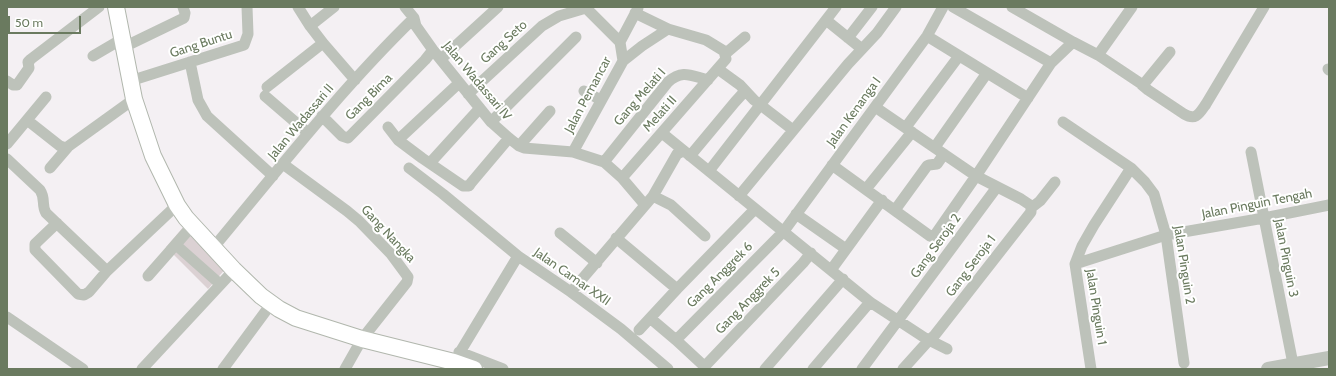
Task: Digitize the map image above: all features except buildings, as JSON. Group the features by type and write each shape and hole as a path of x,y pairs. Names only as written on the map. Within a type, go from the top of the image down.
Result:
{"main road":[{"path":"116,7 134,99 153,156 177,205 192,226 234,270 271,304 296,318 362,339 456,357 474,369"}],"street":[{"path":"7,81 13,85 17,85 29,68 28,62 31,59 99,7"},
{"path":"93,56 184,18 185,13 183,7"},
{"name":"Gang Buntu","path":"130,81 244,44 248,34 247,7"},
{"path":"298,7 323,43 355,80"},
{"path":"310,26 334,7"},
{"path":"709,171 836,7"},
{"path":"848,38 872,7"},
{"path":"738,196 877,33 896,7"},
{"name":"Jalan Kenanga I","path":"784,231 926,36 943,7"},
{"path":"953,7 1051,63"},
{"path":"1012,7 1098,55 1189,117 1195,117 1199,114 1206,104 1264,7"},
{"path":"1098,55 1132,7"},
{"path":"586,8 620,42 637,10 668,29 706,40 720,48 725,54 746,37"},
{"name":"Gang Seto","path":"468,94 542,26 559,16 586,8"},
{"path":"441,60 492,9"},
{"name":"Jalan Wadassari IV","path":"412,11 416,26 433,50 491,122 509,138 520,146 530,149 573,152 604,162 622,178 644,205"},
{"name":"Jalan Wadassari II","path":"213,248 322,116 396,35 412,11"},
{"path":"826,20 862,49"},
{"path":"623,61 642,46 668,29"},
{"path":"926,36 1028,98"},
{"path":"491,122 576,37"},
{"name":"Jalan Pemancar","path":"573,152 623,61 620,42"},
{"path":"832,165 930,236 934,236 1051,63 1073,42"},
{"path":"308,133 266,92 323,43"},
{"name":"Gang Bima","path":"322,116 342,136 348,138 433,50"},
{"path":"1142,85 1144,85 1170,52"},
{"name":"Melati II","path":"622,178 718,69 726,59 725,54"},
{"path":"866,189 959,56"},
{"path":"190,62 198,100 207,116 273,176"},
{"path":"718,69 740,85 760,105 793,130"},
{"path":"935,147 988,73"},
{"name":"Gang Melati I","path":"604,162 668,82 675,76 679,74 688,75 708,80"},
{"path":"398,140 459,83"},
{"path":"584,91 601,100"},
{"path":"571,292 654,195 677,154 686,153 746,91"},
{"path":"7,144 46,97"},
{"path":"50,168 68,147 134,99"},
{"path":"875,107 976,176 1021,199 1032,208"},
{"path":"430,163 480,108"},
{"path":"520,146 550,112"},
{"path":"27,120 63,148 68,147"},
{"name":"Jalan Pinguin 2","path":"1063,122 1131,168 1145,182 1154,194 1166,236 1184,363"},
{"path":"388,127 398,140 463,186 472,183 509,138"},
{"path":"662,133 870,302 898,321 947,349"},
{"name":"Jalan Pinguin 3","path":"1251,152 1294,367"},
{"path":"894,210 927,166 937,164 944,154"},
{"path":"7,159 40,190 44,196 43,208 45,211 107,271"},
{"name":"Gang Nangka","path":"283,164 359,221 408,276 408,281 362,339"},
{"path":"410,168 518,256"},
{"name":"Jalan Pinguin 1","path":"1091,369 1075,264 1082,246 1094,225 1131,168"},
{"name":"Gang Seroja 1","path":"903,369 951,316 1032,208 1055,182"},
{"name":"Gang Seroja 2","path":"862,369 996,187"},
{"path":"654,195 671,205 705,236"},
{"path":"831,270 882,200"},
{"path":"57,223 35,244 35,250 78,294 84,295 89,292 107,271 177,205"},
{"name":"Jalan Pinguin Tengah","path":"1075,264 1166,236 1329,205"},
{"path":"639,330 676,289 755,209"},
{"path":"796,214 846,249"},
{"path":"148,276 192,226"},
{"name":"Gang Anggrek 6","path":"676,340 784,231"},
{"path":"560,233 597,263"},
{"path":"616,238 676,289"},
{"path":"176,245 220,284"},
{"name":"Gang Anggrek 5","path":"676,340 704,366 707,365 804,264 811,253"},
{"name":"Jalan Camar XXII","path":"456,357 518,256 571,292 633,338 668,369"},
{"path":"142,369 234,270"},
{"path":"765,369 843,280"},
{"path":"813,369 870,302"},
{"path":"223,369 271,304"},
{"path":"7,317 70,365 83,369"},
{"path":"650,318 676,340"},
{"path":"345,369 362,339"},
{"path":"456,357 503,369"},
{"path":"1268,369 1294,367 1329,358"}],"shaded area":[{"path":"185,225 227,267 208,289 166,247"}]}
